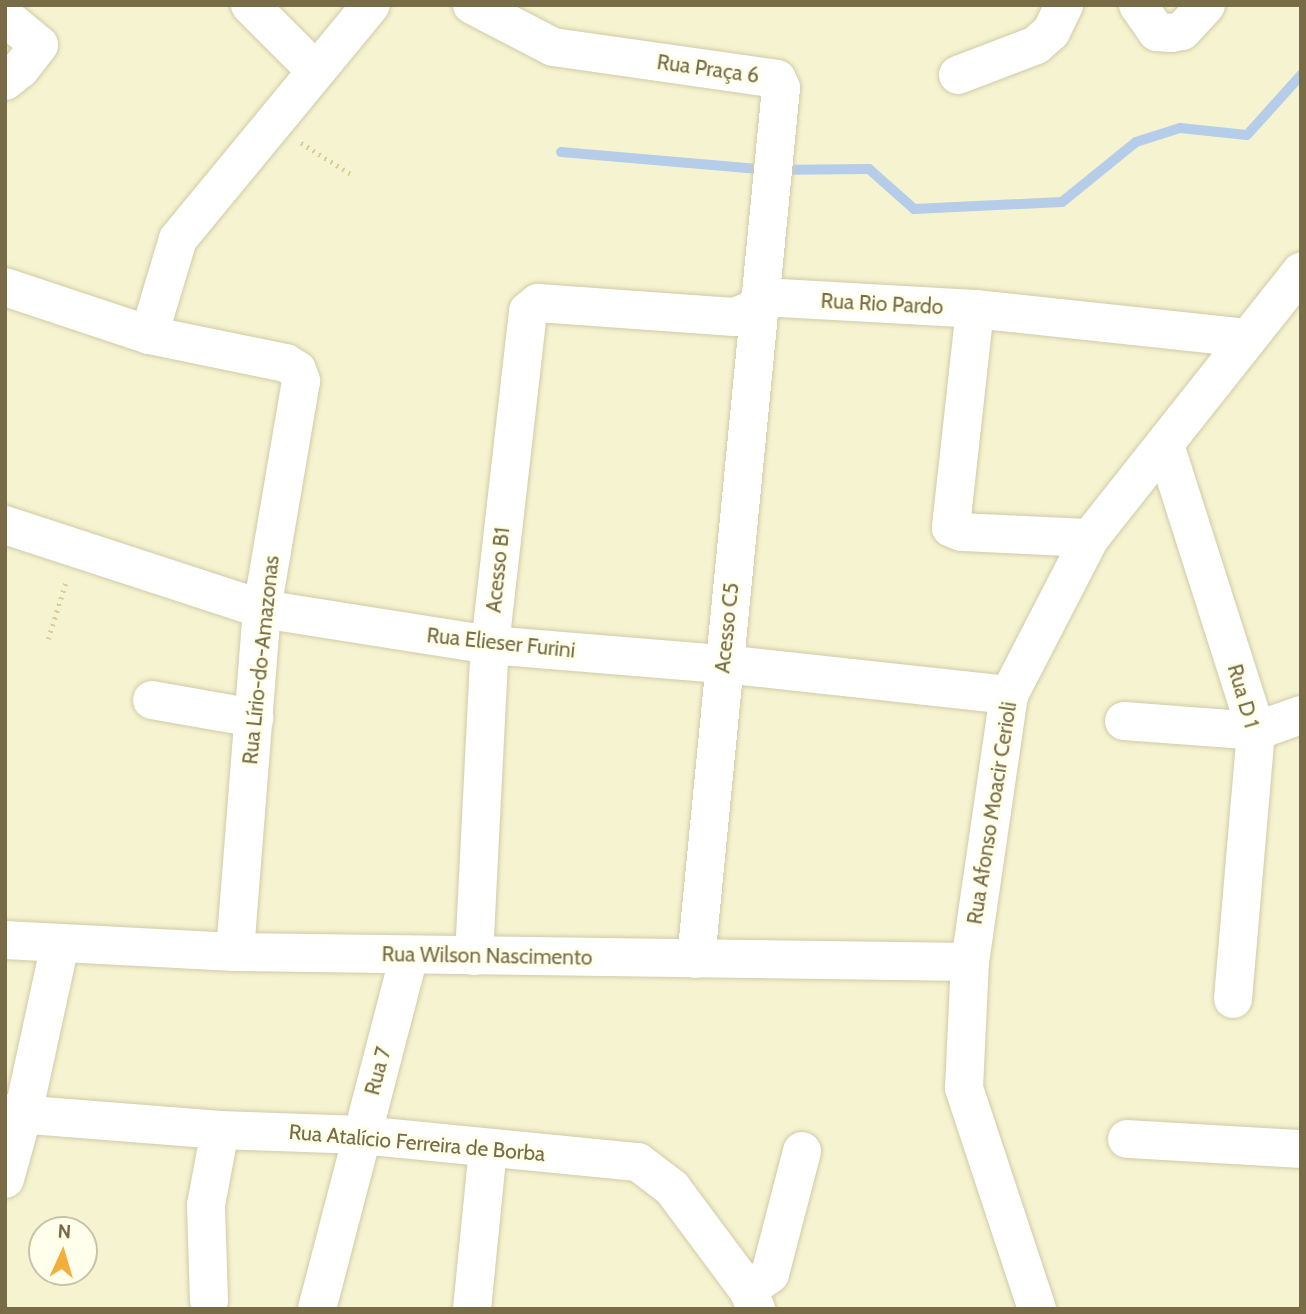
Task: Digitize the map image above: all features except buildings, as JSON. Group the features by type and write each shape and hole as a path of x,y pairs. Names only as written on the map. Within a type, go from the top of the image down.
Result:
{"street":[{"path":"250,5 316,71"},
{"path":"5,287 149,335 178,239 371,5"},
{"name":"Rua Praça 6","path":"472,5 553,47 777,79 781,88 762,297"},
{"path":"958,75 1036,45 1051,32 1064,5"},
{"path":"1138,5 1157,32 1171,33 1182,30 1206,5"},
{"path":"5,17 39,45 20,69 5,81"},
{"name":"Rua Afonso Moacir Cerioli","path":"1037,1309 964,1088 970,962 1009,695 1090,538 1301,272"},
{"name":"Rua Rio Pardo","path":"762,297 975,309 1246,338"},
{"name":"Acesso B1","path":"474,956 490,645 528,312 538,303 734,317 752,310 762,297"},
{"name":"Acesso C5","path":"696,959 723,664 762,297"},
{"path":"975,309 951,528 962,532 1090,538"},
{"name":"Rua Lírio-do-Amazonas","path":"149,335 286,363 297,370 301,381 262,609 235,952"},
{"name":"Rua D 1","path":"1165,445 1256,731 1234,999"},
{"name":"Rua Elieser Furini","path":"5,525 76,551 262,609 490,645 723,664 1009,695"},
{"path":"152,700 254,718"},
{"path":"1124,721 1256,731 1301,715"},
{"name":"Rua Wilson Nascimento","path":"5,940 60,945 235,952 970,962"},
{"path":"5,1179 14,1114 60,945"},
{"name":"Rua 7","path":"317,1309 410,955"},
{"name":"Rua Atalício Ferreira de Borba","path":"14,1114 220,1129 361,1135 638,1162 672,1188 752,1299"},
{"path":"208,1301 206,1205 220,1129"},
{"path":"1127,1139 1301,1149"},
{"path":"472,1309 488,1149"},
{"path":"752,1299 770,1274 802,1152"}],"path":[{"path":"271,124 351,174"},
{"path":"48,639 76,551"}],"shaded area":[{"path":"5,5 1301,5 1301,1309 5,1309"}],"waterway":[{"path":"561,152 771,170 869,169 914,209 1062,202 1136,142 1180,128 1247,135 1301,75"}]}
